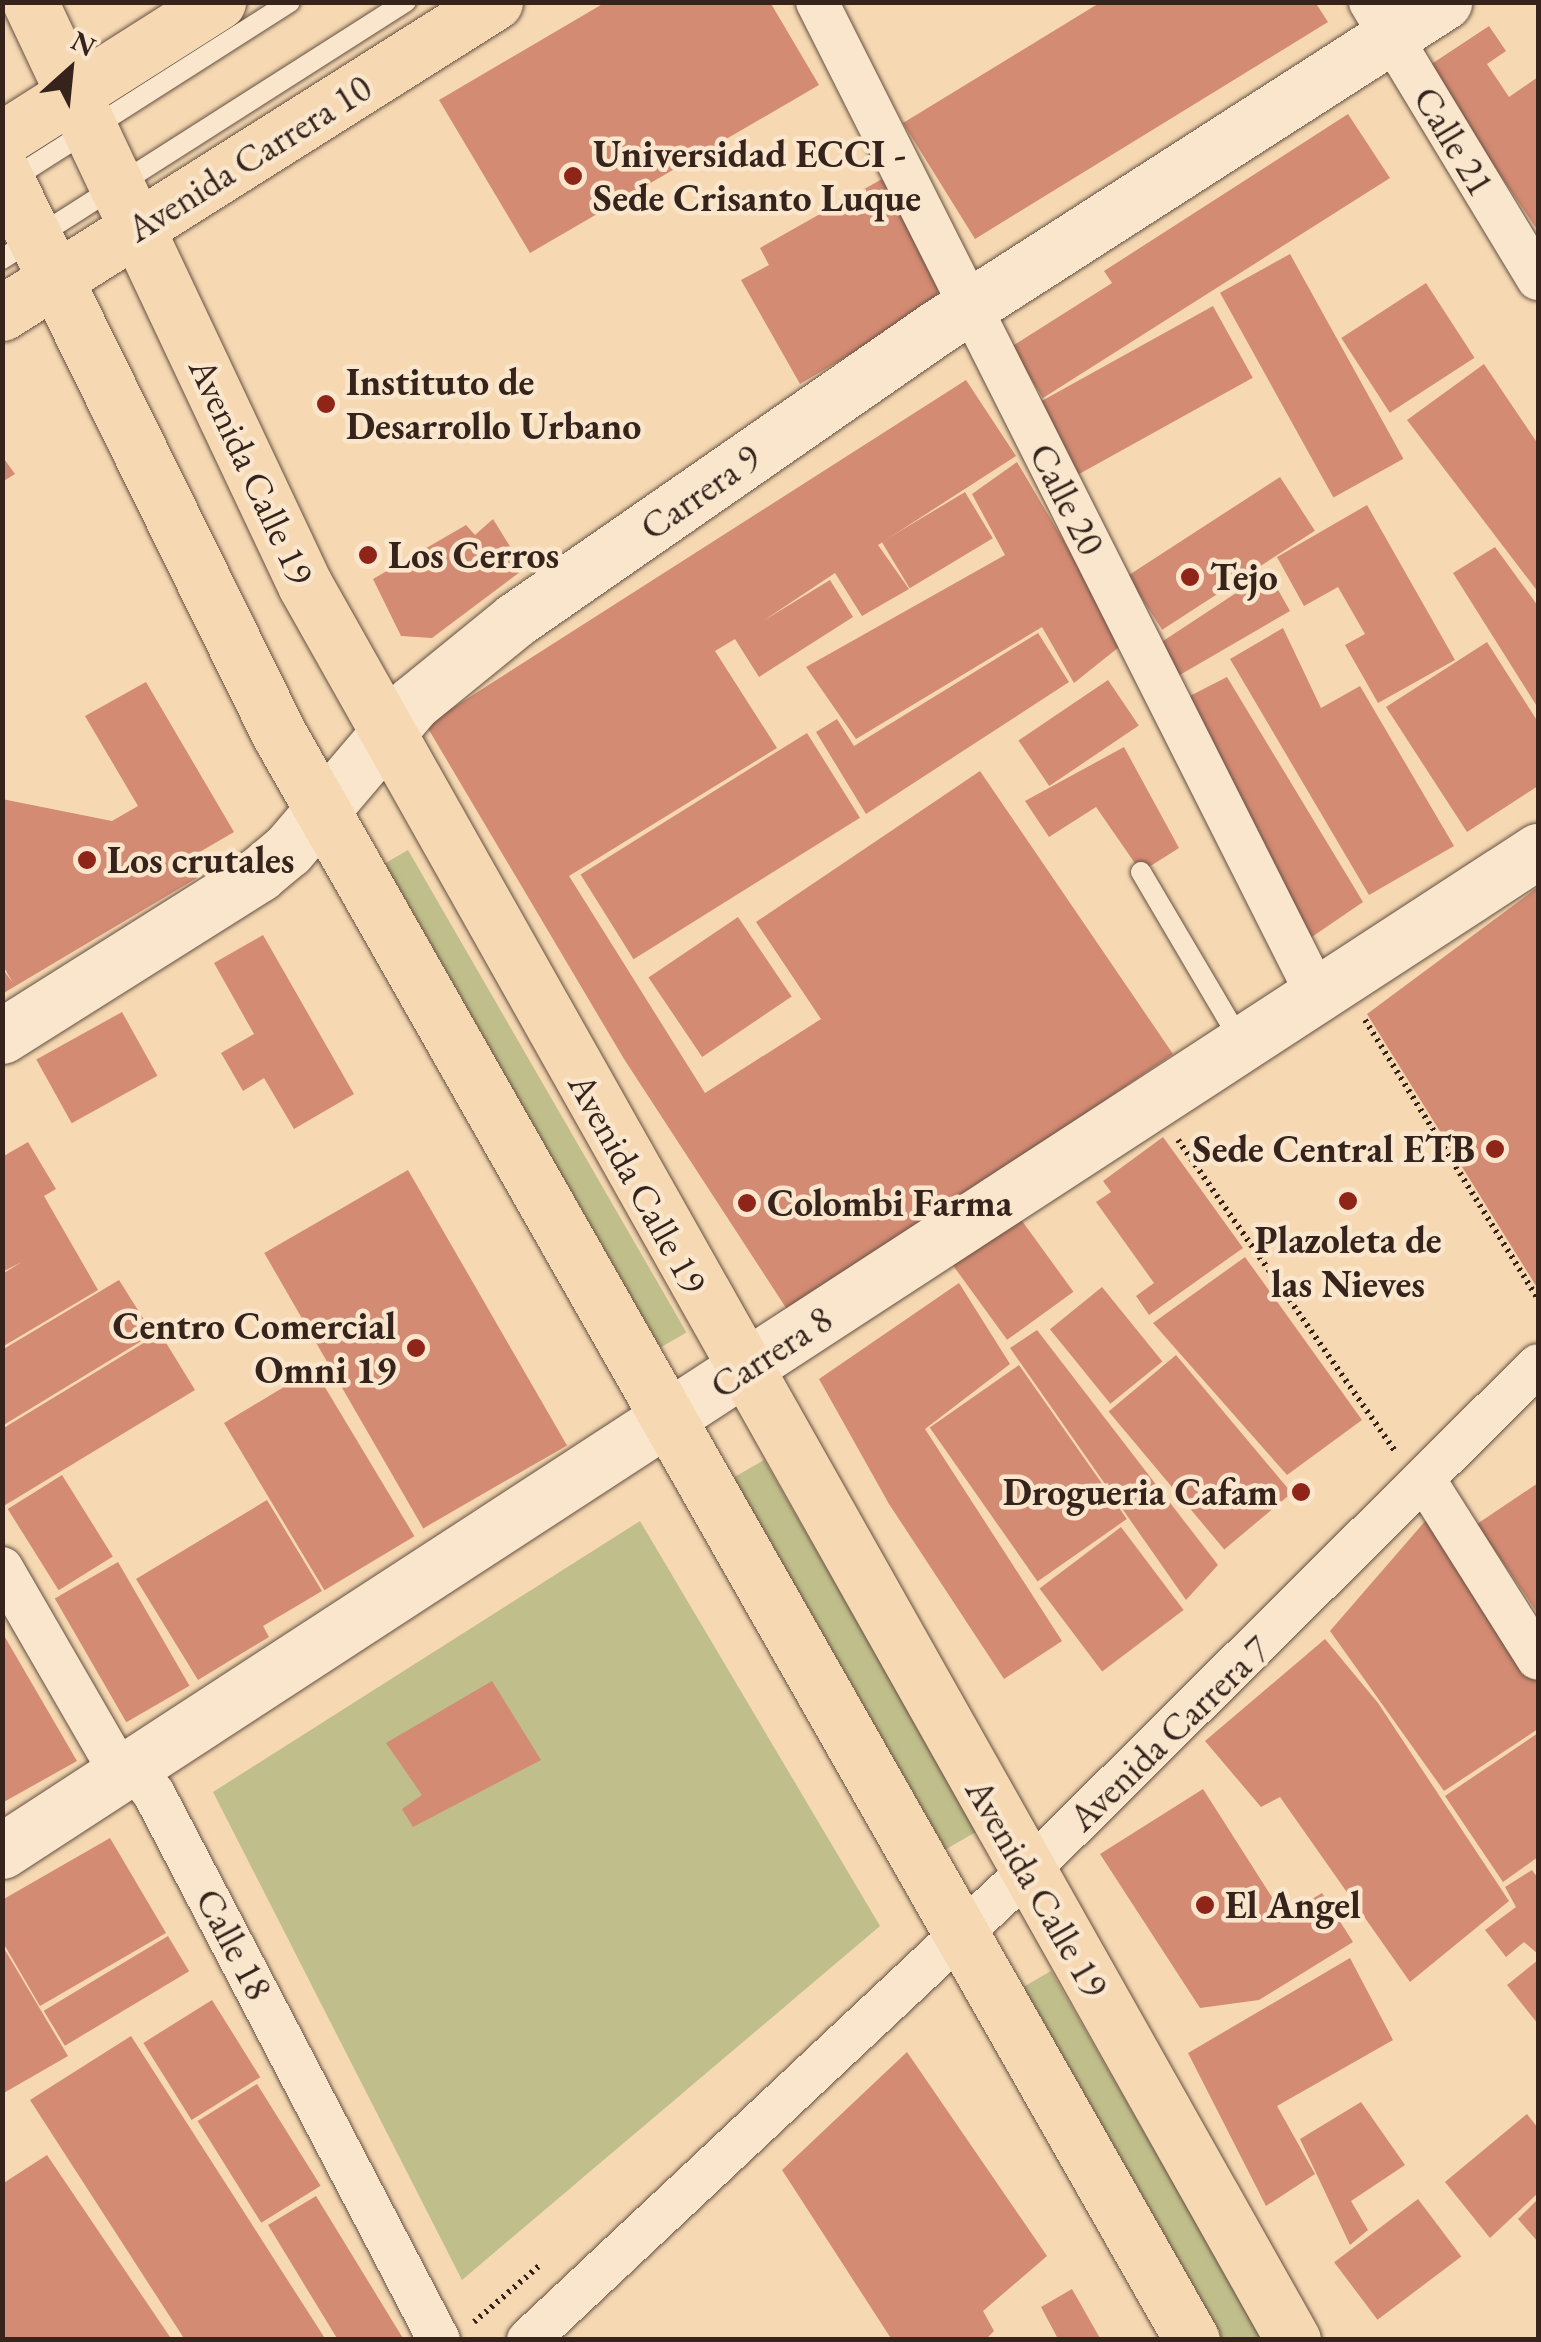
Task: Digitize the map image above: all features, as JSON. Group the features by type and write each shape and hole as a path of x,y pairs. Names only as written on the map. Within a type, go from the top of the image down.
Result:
{"main road":[{"name":"Avenida Calle 19","path":"30,2 281,538 743,1370 1293,2340"},
{"path":"218,2 4,169 32,259 323,810 665,1421 1192,2340"},
{"name":"Avenida Carrera 10","path":"2,314 32,259 495,2"}],"street":[{"name":"Calle 20","path":"818,2 970,307 1329,988"},
{"name":"Carrera 9","path":"2,1036 231,894 288,850 413,703 515,620 1380,20 1444,2"},
{"name":"Calle 21","path":"1380,20 1538,279"},
{"name":"Carrera 8","path":"4,1848 1538,851"},
{"name":"Avenida Carrera 7","path":"528,2340 1028,1871 1423,1485 1538,1365"},
{"path":"1423,1485 1538,1659"},
{"name":"Calle 18","path":"2,1568 111,1758 133,1767 154,1794 439,2340"}],"lane":[{"path":"83,110 290,2"},
{"path":"128,206 406,2"},
{"path":"1142,872 1242,1044"}],"path":[{"path":"1329,988 1538,1299"},
{"path":"1152,1102 1423,1485"}],"shaded area":[{"path":"408,850 686,1332 655,1350 377,868"},
{"path":"764,1460 978,1831 943,1851 729,1480"},
{"path":"640,1521 880,1926 462,2280 213,1792"},
{"path":"1051,1971 1264,2340 1222,2340 1020,1989"}],"building":[{"name":"Universidad ECCI - Sede Crisanto Luque","path":"606,2 770,2 819,85 530,253 439,100"},
{"path":"1101,2 1315,2 1328,22 975,239 903,123"},
{"path":"1489,26 1506,51 1487,64 1509,97 1538,77 1538,231 1427,67"},
{"path":"1348,114 1390,178 1043,398 1011,347 1112,283 1104,271"},
{"path":"882,179 939,279 937,295 927,309 800,384 741,280 769,265 760,248"},
{"path":"1290,254 1403,459 1333,497 1220,293"},
{"path":"1426,283 1474,358 1390,413 1341,338"},
{"path":"1213,306 1253,378 1079,474 1039,402"},
{"path":"1484,364 1538,444 1538,592 1407,420"},
{"path":"966,380 1016,456 878,545 909,589 862,616 835,573 763,621 830,580 853,617 759,677 735,639 715,651 777,748 569,876 705,1093 821,1019 756,922 980,771 1173,1054 790,1314 624,1059 426,725"},
{"path":"2,456 15,474 2,482"},
{"path":"1017,462 1124,643 1074,683 1042,627 856,739 806,667 1005,555 972,494"},
{"path":"1280,477 1315,531 1162,630 1127,576"},
{"path":"965,492 993,538 910,588 882,542"},
{"path":"1367,505 1455,660 1378,703 1345,645 1365,634 1338,587 1304,606 1277,557"},
{"path":"493,519 524,569 432,638 401,636 373,579 466,525 475,535"},
{"path":"1495,547 1538,606 1538,708 1453,573"},
{"path":"1268,572 1290,611 1178,676 1160,643"},
{"path":"1283,628 1321,708 1360,686 1454,846 1369,895 1230,659"},
{"path":"1038,633 1069,682 866,814 816,732 837,719 854,746"},
{"path":"1487,642 1538,722 1538,786 1467,832 1386,707"},
{"path":"1227,677 1363,902 1303,943 1178,702"},
{"path":"1108,680 1139,726 1049,786 1018,740"},
{"path":"146,682 234,832 186,860 197,878 2,994 2,968 13,983 2,964 2,799 112,821 138,806 85,716"},
{"path":"807,733 860,818 634,959 581,874"},
{"path":"1124,747 1179,848 1141,872 1096,807 1049,837 1025,801"},
{"name":"Sede Central ETB","path":"1538,887 1538,1289 1367,1014"},
{"path":"738,917 792,997 702,1057 648,977"},
{"path":"263,935 354,1094 294,1129 264,1078 243,1091 221,1053 254,1034 214,963"},
{"path":"122,1012 157,1076 72,1123 36,1060"},
{"path":"1163,1137 1243,1248 1149,1315 1136,1296 1154,1283 1096,1202 1111,1192 1103,1181"},
{"path":"28,1142 56,1189 44,1196 98,1290 2,1347 2,1274 22,1262 2,1272 2,1157"},
{"name":"Centro Comercial Omni 19","path":"408,1170 567,1445 423,1528 264,1253"},
{"path":"1017,1214 1073,1292 1007,1340 951,1262"},
{"path":"1245,1257 1362,1420 1287,1475 1153,1323"},
{"path":"119,1280 153,1334 2,1426 2,1350"},
{"path":"959,1283 1010,1364 925,1429 1062,1641 1004,1679 889,1504 819,1379"},
{"path":"1102,1287 1162,1362 1110,1404 1050,1329"},
{"path":"1037,1330 1218,1565 1186,1600 1010,1348"},
{"path":"160,1333 195,1390 2,1507 2,1429"},
{"path":"1176,1355 1292,1493 1224,1549 1109,1412"},
{"path":"1019,1365 1127,1519 1038,1582 930,1428"},
{"path":"314,1369 414,1536 324,1590 224,1423"},
{"path":"62,1475 113,1556 59,1590 8,1509"},
{"path":"1538,1483 1538,1614 1477,1524"},
{"path":"267,1500 322,1591 263,1626 269,1637 198,1680 136,1579"},
{"path":"1433,1512 1538,1683 1538,1729 1444,1791 1330,1631"},
{"path":"1121,1527 1184,1610 1102,1671 1040,1588"},
{"path":"118,1562 190,1686 126,1722 55,1598"},
{"path":"2,1632 77,1761 2,1803"},
{"path":"1325,1639 1378,1703 1509,1901 1410,1982 1280,1797 1261,1807 1205,1741"},
{"path":"492,1681 541,1760 413,1827 402,1809 422,1795 386,1743"},
{"path":"1538,1733 1538,1857 1503,1882 1445,1796"},
{"name":"El Angel","path":"1203,1789 1284,1916 1322,1893 1353,1942 1259,2000 1200,2008 1100,1854"},
{"path":"110,1838 166,1933 40,2006 2,1941 2,1900"},
{"path":"1532,1870 1538,1878 1538,1954 1524,1942 1506,1957 1485,1930 1516,1907 1505,1887"},
{"path":"168,1936 189,1971 65,2046 44,2011"},
{"path":"2,1945 68,2056 2,2094"},
{"path":"1350,1958 1393,2040 1277,2106 1315,2174 1266,2206 1188,2053"},
{"path":"1538,1960 1538,2024 1507,1985"},
{"path":"212,2000 260,2077 192,2120 143,2043"},
{"path":"131,2036 326,2340 185,2340 30,2100"},
{"path":"907,2052 1047,2256 983,2311 994,2331 985,2340 892,2340 782,2170"},
{"path":"257,2084 321,2186 261,2223 198,2121"},
{"path":"1361,2102 1405,2165 1351,2201 1368,2230 1350,2245 1300,2139"},
{"path":"1527,2114 1538,2128 1538,2193 1490,2238 1445,2182"},
{"path":"47,2155 172,2340 2,2340 2,2184"},
{"path":"316,2196 404,2340 338,2340 268,2225"},
{"path":"1418,2199 1461,2257 1377,2320 1334,2262"},
{"path":"1538,2199 1538,2242 1518,2219"},
{"path":"1072,2289 1101,2340 1052,2340 1057,2337 1041,2307"}],"place":[{"name":"Universidad ECCI - Sede Crisanto Luque","path":"573,176"},
{"name":"Instituto de Desarrollo Urbano","path":"326,404"},
{"name":"Los Cerros","path":"368,555"},
{"name":"Tejo","path":"1190,577"},
{"name":"Los crutales","path":"87,860"},
{"name":"Sede Central ETB","path":"1495,1149"},
{"name":"Plazoleta de las Nieves","path":"1348,1201"},
{"name":"Colombi Farma","path":"747,1203"},
{"name":"Centro Comercial Omni 19","path":"416,1348"},
{"name":"Drogueria Cafam","path":"1301,1492"},
{"name":"El Angel","path":"1205,1905"}]}
